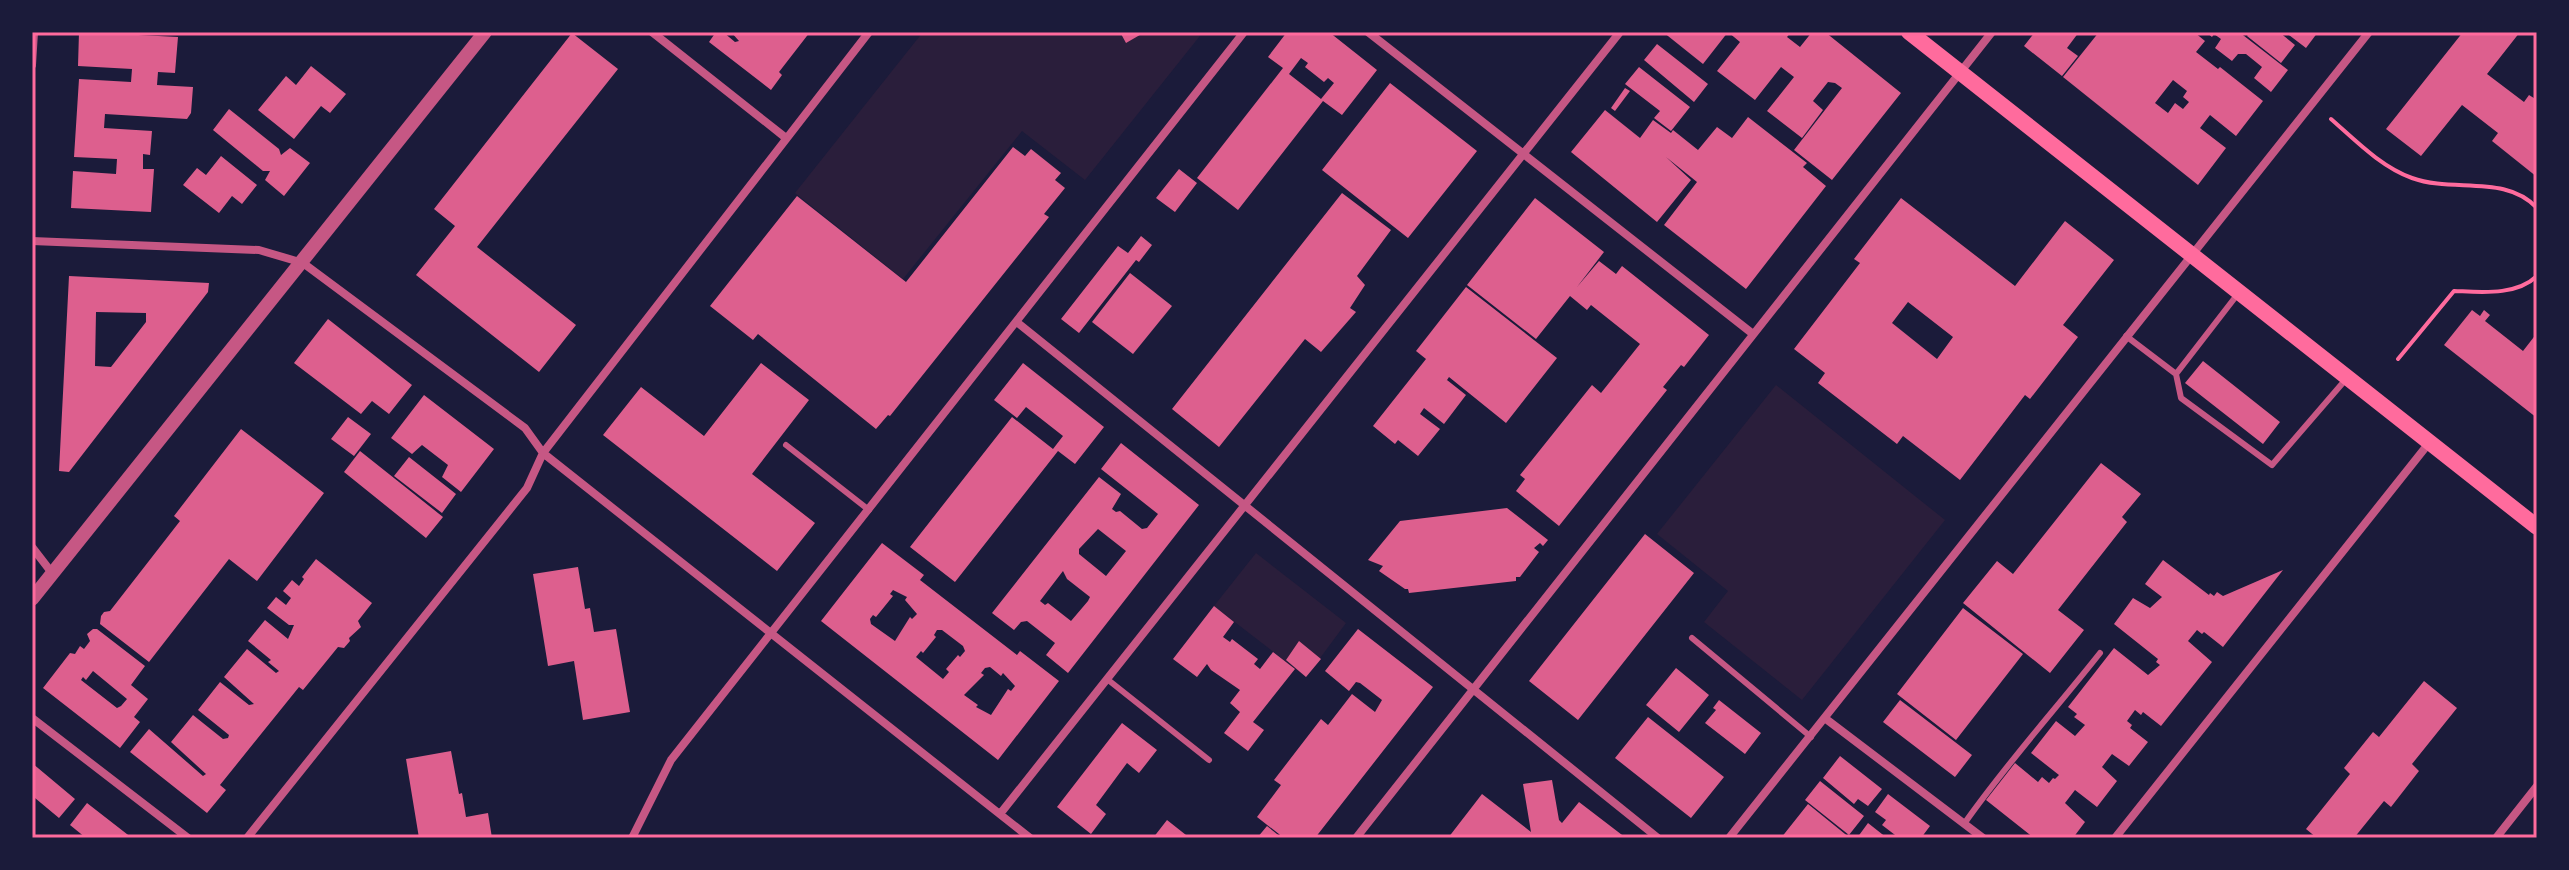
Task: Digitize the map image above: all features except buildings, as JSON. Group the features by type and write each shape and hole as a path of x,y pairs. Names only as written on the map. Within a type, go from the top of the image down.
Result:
{"main road":[{"path":"1909,32 2537,527"}],"street":[{"path":"32,65 34,32"},
{"path":"32,599 485,32"},
{"path":"652,32 786,138"},
{"path":"247,838 527,488 543,453 869,32"},
{"path":"632,838 671,760 1244,32"},
{"path":"1368,32 1753,334"},
{"path":"1000,814 1620,32"},
{"path":"1356,838 1992,32"},
{"path":"1729,838 2369,32"},
{"path":"32,241 259,250 303,263 525,428 543,453 1030,838"},
{"path":"1018,323 1658,838"},
{"path":"2115,838 2430,442"},
{"path":"32,547 52,573"},
{"path":"32,718 188,838"},
{"path":"1826,719 1983,838"},
{"path":"2496,838 2537,786"}],"lane":[{"path":"2176,374 2240,292"},
{"path":"2126,336 2176,374 2181,398 2272,465 2347,377"},
{"path":"786,445 869,510"},
{"path":"1692,638 1811,737"},
{"path":"1964,824 2008,763 2036,734 2100,653"},
{"path":"1107,679 1209,760"}],"path":[{"path":"2331,119 2387,165 2412,178 2453,187 2503,187 2537,208"},
{"path":"2398,359 2454,291 2514,289 2537,276"}],"shaded area":[{"path":"923,32 1203,32 1085,180 1022,131 903,279 795,193"},
{"path":"1776,385 1945,520 1802,700 1704,622 1728,591 1657,534"},
{"path":"1256,553 1346,623 1306,677 1214,606"}]}
